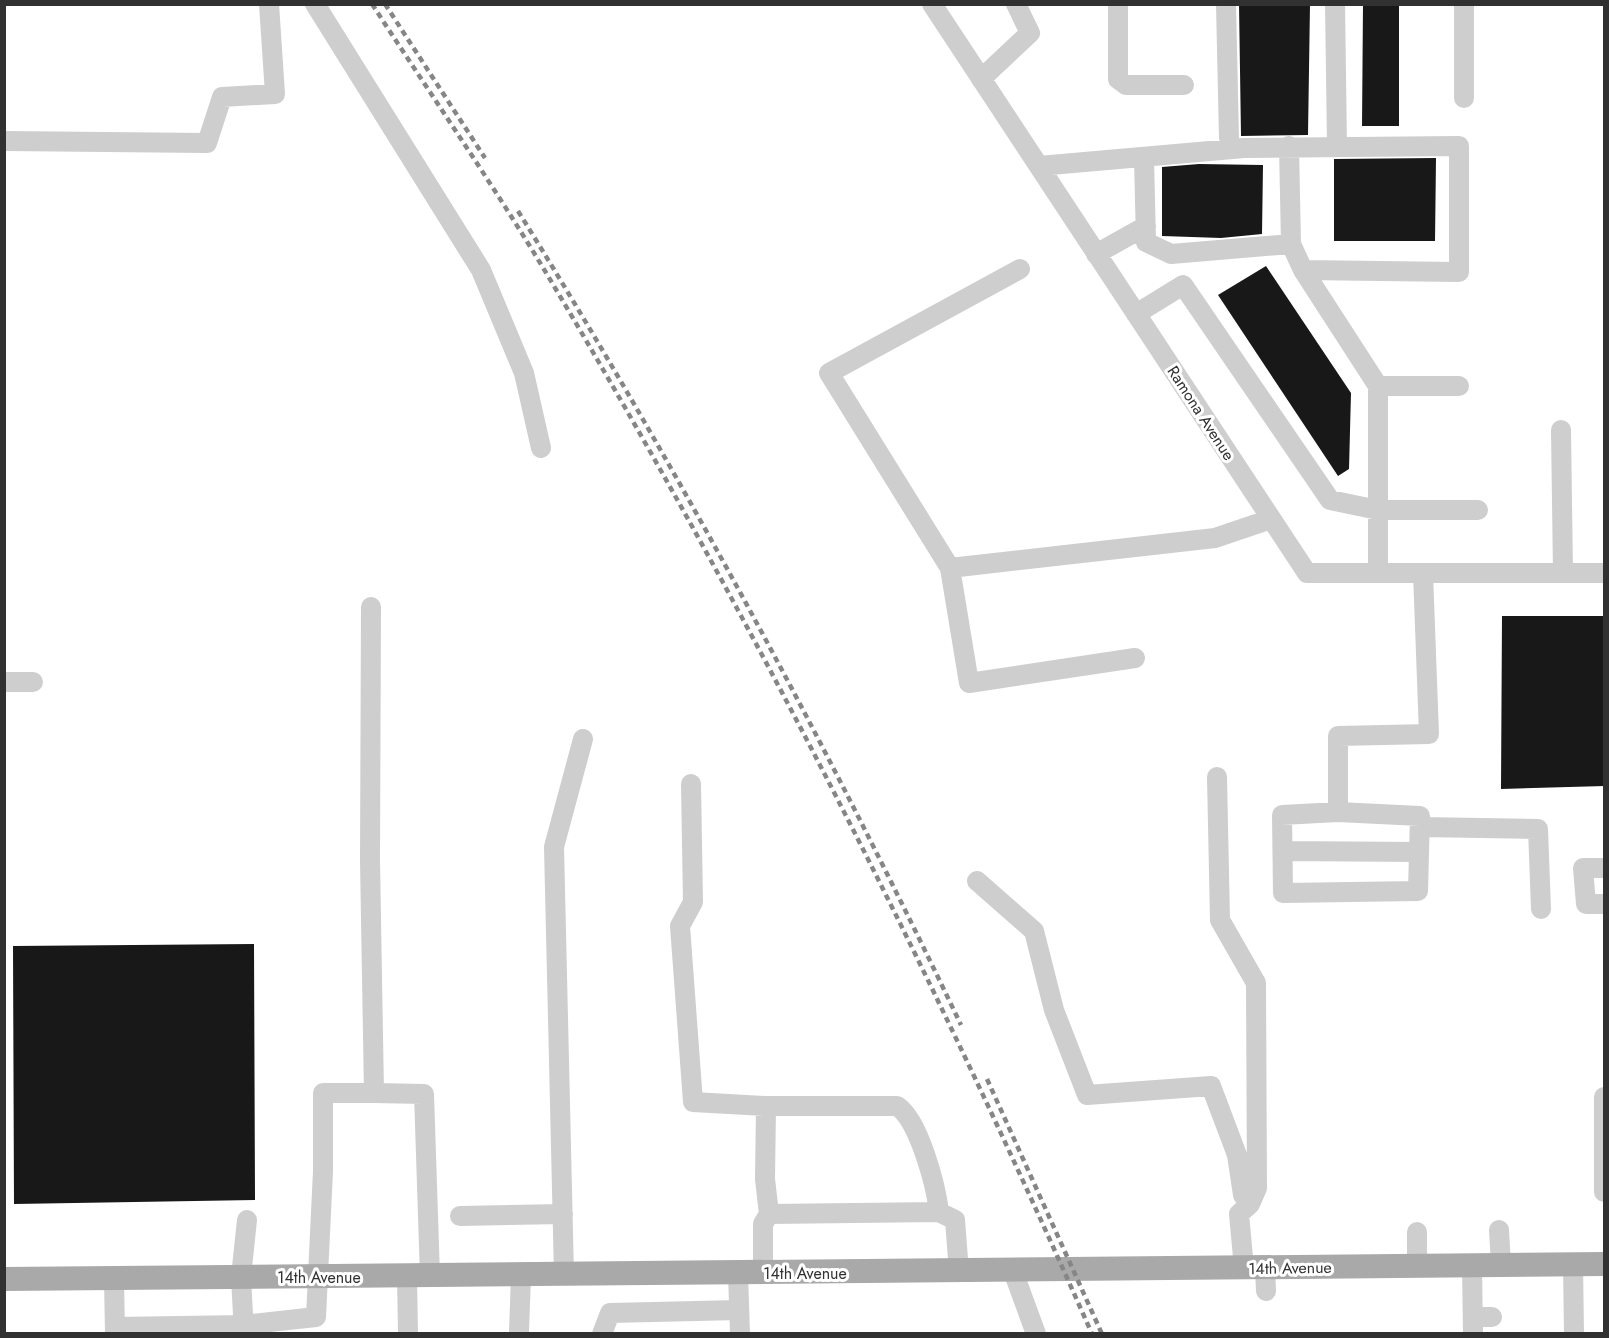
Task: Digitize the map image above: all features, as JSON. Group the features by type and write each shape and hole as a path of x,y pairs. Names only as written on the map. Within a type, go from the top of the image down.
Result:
{"main road":[{"name":"14th Avenue","path":"4,1279 1013,1271 1258,1276 1417,1266 1472,1265 1516,1270 1573,1264 1605,1264"}],"street":[{"path":"4,141 207,143 222,97 274,94 269,4"},
{"path":"315,4 482,270 524,373 541,448"},
{"name":"Ramona Avenue","path":"932,4 1307,573 1605,573"},
{"path":"981,79 1030,33 1016,4"},
{"path":"1118,4 1118,79 1126,85 1184,85"},
{"path":"1226,4 1229,138"},
{"path":"1335,4 1337,145"},
{"path":"1464,4 1464,98"},
{"path":"1289,146 1291,244 1303,270 1378,386 1377,573"},
{"path":"1039,166 1144,158 1161,153 1289,146 1459,146 1459,272 1303,270"},
{"path":"1144,158 1146,242 1171,254 1291,244"},
{"path":"1096,254 1146,226"},
{"path":"1020,269 829,373 950,568 969,683 1135,658"},
{"path":"1136,314 1183,285 1330,500 1378,510 1478,510"},
{"path":"1378,386 1459,386"},
{"path":"1561,430 1563,573"},
{"path":"950,568 1215,538 1271,519"},
{"path":"1338,812 1338,736 1429,734 1423,573"},
{"path":"371,607 370,860 374,1093"},
{"path":"4,682 33,682"},
{"path":"564,1275 554,847 583,739"},
{"path":"1217,777 1220,920 1256,983 1257,1188 1250,1204 1239,1214 1258,1276"},
{"path":"691,784 693,902 681,926 693,1102 766,1106 897,1106 911,1120 936,1193 939,1212"},
{"path":"1338,812 1420,816 1418,891 1283,893 1282,815 1338,812"},
{"path":"1420,827 1538,829 1541,909"},
{"path":"1283,851 1419,852"},
{"path":"1605,868 1583,868 1586,904 1605,904"},
{"path":"977,881 1034,931 1054,1010 1087,1095 1210,1086 1237,1155 1243,1195 1250,1204"},
{"path":"114,1278 115,1330 243,1329 316,1317 323,1171 323,1093 424,1094 418,1276 408,1334"},
{"path":"1605,1097 1605,1191"},
{"path":"763,1273 763,1224 769,1214 765,1179 766,1106"},
{"path":"769,1214 939,1212 955,1220 959,1272"},
{"path":"460,1216 563,1214"},
{"path":"243,1329 241,1277 247,1220"},
{"path":"1499,1230 1516,1270"},
{"path":"1417,1232 1417,1266"},
{"path":"1573,1264 1574,1334"},
{"path":"1472,1265 1479,1322"},
{"path":"1013,1271 1036,1334"},
{"path":"738,1273 740,1334"},
{"path":"519,1332 521,1275"},
{"path":"602,1334 610,1312 739,1310"}],"building":[{"path":"1239,4 1310,4 1308,135 1241,136"},
{"path":"1363,4 1399,4 1399,126 1362,126"},
{"path":"1436,158 1435,241 1334,241 1334,159"},
{"path":"1199,164 1263,165 1262,234 1221,238 1162,236 1162,167"},
{"path":"1266,266 1351,393 1349,469 1338,476 1218,295"},
{"path":"1502,616 1605,616 1605,786 1501,789"},
{"path":"254,944 255,1200 14,1204 13,946"}],"railway":[{"path":"372,4 480,167 542,266 692,526 764,658 834,791 967,1061 1092,1334"},
{"path":"385,4 485,158"},
{"path":"518,211 637,410 751,612 859,817 961,1025"},
{"path":"987,1079 1102,1334"}]}
